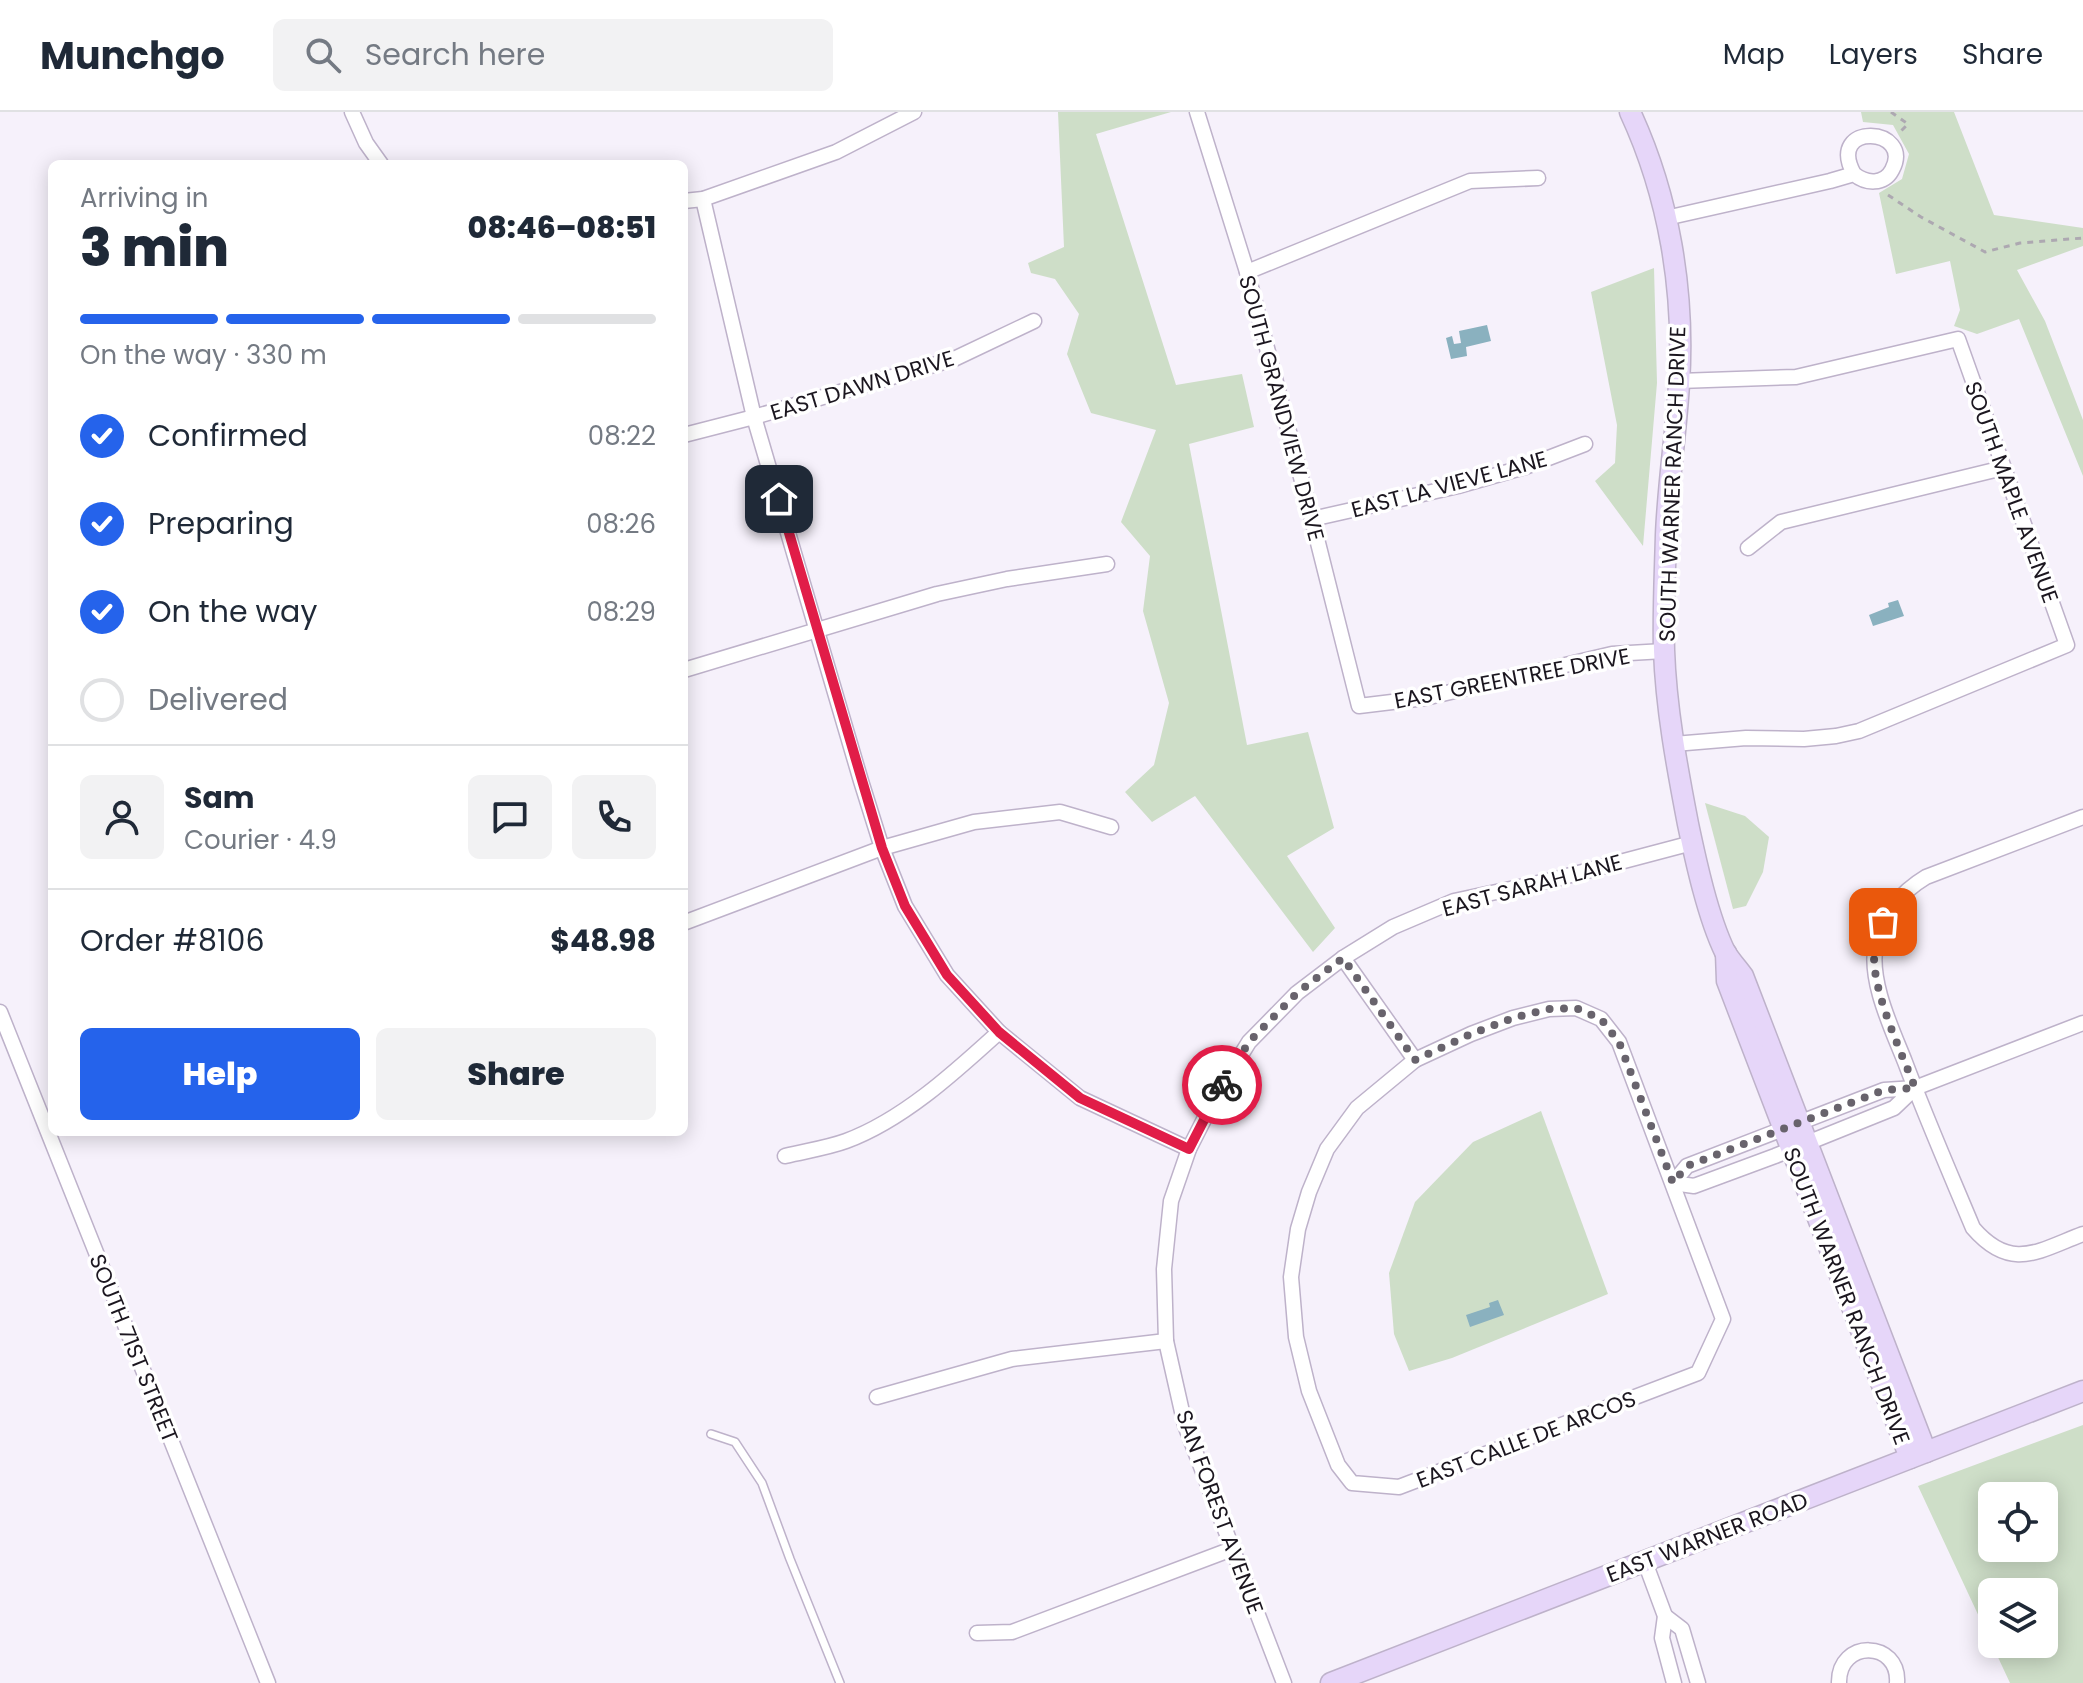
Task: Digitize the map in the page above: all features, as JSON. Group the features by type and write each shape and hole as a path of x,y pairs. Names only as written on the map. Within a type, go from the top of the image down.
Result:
{"street":[{"path":"352,112 366,143 378,160"},
{"path":"688,201 703,199 836,152 914,112"},
{"name":"SOUTH GRANDVIEW DRIVE","path":"1197,112 1247,272 1359,706"},
{"name":"SOUTH WARNER RANCH DRIVE","path":"1630,112 1650,162 1666,218 1678,294 1679,381 1666,531 1664,651 1674,744 1692,843 1726,953 1743,976 1795,1136 1918,1455"},
{"path":"1666,218 1854,174"},
{"path":"1247,272 1470,181 1538,178"},
{"path":"703,199 754,417 882,848 905,906 947,975 999,1032 1080,1098 1189,1149"},
{"name":"EAST DAWN DRIVE","path":"688,434 954,359 1034,321"},
{"name":"SOUTH MAPLE AVENUE","path":"1674,744 1746,738 1804,739 1859,731 2067,645 1958,339 1796,377 1679,381"},
{"name":"EAST LA VIEVE LANE","path":"1312,519 1472,482 1525,467 1585,444"},
{"path":"1748,548 1781,522 2003,468"},
{"path":"688,669 937,594 1007,579 1107,564"},
{"name":"EAST GREENTREE DRIVE","path":"1359,706 1425,698 1612,654 1664,651"},
{"path":"688,921 882,848 974,822 1060,812 1111,827"},
{"path":"2083,817 1912,885 1899,897 1883,922 1875,946 1875,966 1882,1000 1973,1228 1985,1242 2002,1252 2025,1256 2083,1234"},
{"name":"EAST SARAH LANE","path":"1189,1149 1218,1092 1249,1042 1297,993 1343,958 1393,927 1454,901 1552,880 1692,843"},
{"path":"1343,958 1415,1060 1513,1018 1549,1009 1576,1008 1601,1019 1619,1042 1673,1183"},
{"name":"SOUTH 71ST STREET","path":"0,1012 48,1132"},
{"path":"1673,1183 1694,1186 1884,1090 1915,1088 2083,1023"},
{"path":"785,1156 846,1141 884,1122 948,1077 999,1032"},
{"name":"EAST CALLE DE ARCOS","path":"1415,1060 1357,1108 1327,1149 1298,1229 1291,1277 1296,1337 1309,1391 1338,1465 1352,1483 1399,1487 1698,1373 1723,1319 1673,1183"},
{"path":"1673,1183 1687,1166 1894,1108 1915,1088"},
{"name":"SOUTH 71ST STREET","path":"50,1136 268,1683"},
{"name":"SAN FOREST AVENUE","path":"1189,1149 1171,1201 1164,1269 1166,1341 1185,1425 1284,1683"},
{"path":"877,1397 1012,1359 1166,1341"},
{"name":"EAST WARNER ROAD","path":"1331,1683 2083,1391"},
{"path":"977,1633 1012,1632 1232,1549"},
{"path":"1645,1562 1665,1616 1662,1638 1674,1683"},
{"path":"1665,1616 1682,1629 1698,1683"},
{"path":"1839,1683 1840,1671 1848,1658 1862,1650 1872,1650 1889,1659 1895,1667 1897,1683"}],"lane":[{"path":"711,1434 735,1442 762,1483 840,1683"}],"path":[{"path":"1891,112 1908,124 1898,134"},
{"path":"1882,190 1921,217 1985,252 2020,243 2083,238"}],"green space":[{"path":"1058,112 1171,112 1096,134 1176,385 1242,374 1254,427 1189,444 1247,745 1308,732 1334,828 1287,856 1335,928 1313,952 1195,796 1152,822 1125,792 1154,765 1169,703 1143,611 1150,556 1121,522 1156,430 1091,413 1067,354 1079,314 1055,279 1031,273 1028,263 1064,247"},
{"path":"1861,112 1954,112 1994,215 2083,228 2083,246 2017,270 2045,321 2083,420 2083,476 2019,319 1977,334 1954,326 1960,310 1950,261 1896,274 1879,193 1902,179 1909,154 1893,125 1863,122"},
{"path":"1654,268 1657,383 1643,546 1595,481 1615,463 1617,425 1591,292"},
{"path":"1705,803 1745,816 1769,837 1763,872 1746,906 1733,909"},
{"path":"1541,1111 1608,1294 1452,1358 1409,1371 1394,1334 1389,1273 1415,1202 1473,1142"},
{"path":"2083,1425 2083,1683 2010,1683 1998,1658 2058,1658 2058,1578 1978,1578 1978,1614 1918,1486"}],"water":[{"path":"1487,325 1491,341 1466,347 1467,356 1451,359 1446,338 1452,336 1454,344 1461,343 1459,331"},
{"path":"1898,600 1904,616 1873,626 1869,615"},
{"path":"1498,1300 1504,1315 1470,1327 1466,1315 1490,1307 1489,1303"}],"way so far":[{"path":"1222,1085 1249,1042 1297,993 1343,958 1415,1060 1513,1018 1549,1009 1576,1008 1601,1019 1619,1042 1673,1183 1687,1166 1884,1090 1915,1088 1882,1000 1875,966 1875,946 1883,922"}],"route":[{"path":"779,499 882,848 905,906 947,975 999,1032 1080,1098 1189,1149 1222,1085"}]}
